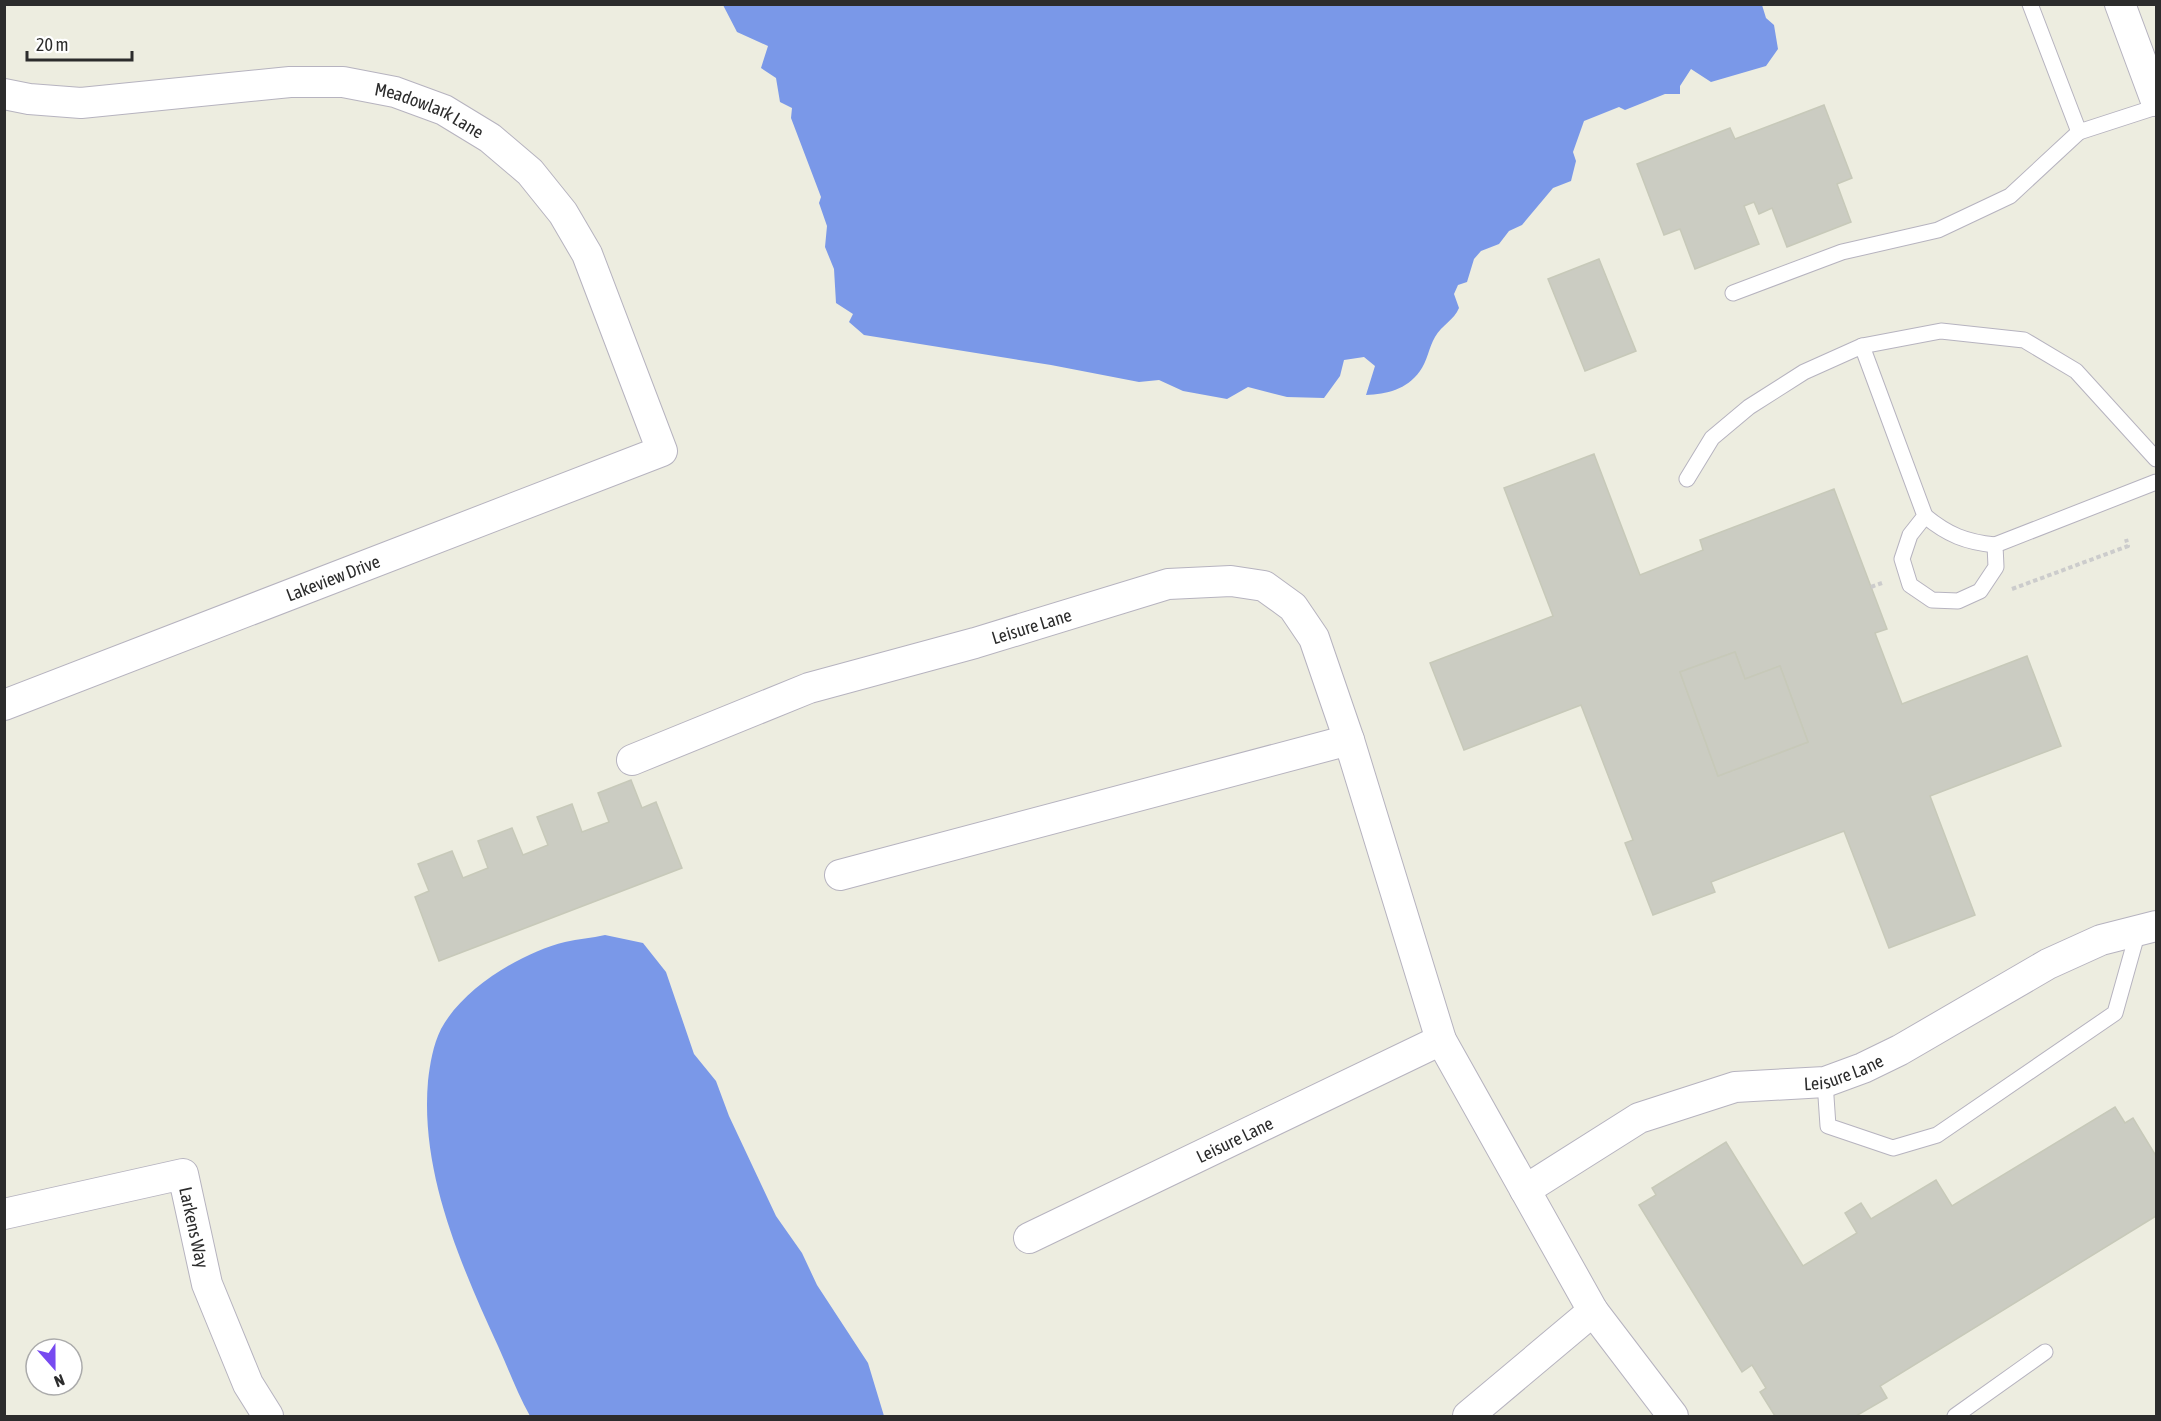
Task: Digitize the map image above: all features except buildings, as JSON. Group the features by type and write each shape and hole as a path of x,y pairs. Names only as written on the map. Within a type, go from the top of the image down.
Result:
{"street":[{"path":"2120,4 2157,101"},
{"name":"Meadowlark Lane","path":"4,94 29,99 81,103 290,82 343,82 395,92 444,111 490,138 530,172 563,213 587,254 662,451"},
{"name":"Lakeview Drive","path":"4,705 662,451"},
{"name":"Leisure Lane","path":"632,760 809,688 975,643 1168,584 1231,581 1264,586 1293,607 1314,638 1349,740 1441,1040 1593,1311 1673,1416"},
{"path":"840,875 1349,740"},
{"name":"Leisure Lane","path":"1525,1190 1638,1118 1735,1087 1825,1082 1863,1068 1900,1050 2048,964 2101,940 2147,929"},
{"name":"Leisure Lane","path":"1029,1238 1441,1040"},
{"name":"Larkens Way","path":"4,1214 183,1174 207,1284 248,1384 267,1416"},
{"path":"1468,1416 1593,1311"}],"lane":[{"path":"2030,4 2079,132"},
{"path":"1733,293 1842,252 1938,230 2010,196 2079,132 2157,107"},
{"path":"1687,479 1712,438 1749,407 1804,372 1862,346 1941,331 2024,340 2076,371 2157,459"},
{"path":"1862,346 1925,516 1943,530 1972,542 1995,545 2157,482"},
{"path":"1925,516 1911,535 1902,559 1910,585 1932,600 1958,601 1980,591 1996,567 1995,545"},
{"path":"1825,1082 1828,1126 1893,1148 1937,1135 2115,1013 2147,929"},
{"path":"1955,1416 2045,1352"}],"water":[{"path":"723,5 1762,5 1766,18 1774,25 1778,49 1766,66 1711,82 1691,69 1680,86 1680,94 1665,94 1625,110 1619,107 1584,121 1573,152 1576,161 1571,181 1553,188 1522,225 1509,231 1499,244 1481,251 1474,259 1467,282 1458,285 1454,294 1459,308 1457,312 1438,333 1422,367 1409,383 1389,392 1366,395 1375,366 1364,357 1344,360 1340,376 1324,398 1287,397 1248,387 1227,399 1183,391 1159,380 1139,382 1051,365 864,335 849,322 853,314 836,303 834,269 825,247 827,226 819,203 821,197 791,118 792,108 780,102 776,78 761,68 768,46 737,32"},
{"path":"605,935 643,943 666,972 694,1054 716,1081 729,1116 776,1216 802,1253 817,1285 868,1363 884,1416 530,1416 470,1283 446,1218 430,1150 427,1115 430,1068 441,1029 463,1000 478,986 530,954 565,942"}]}
